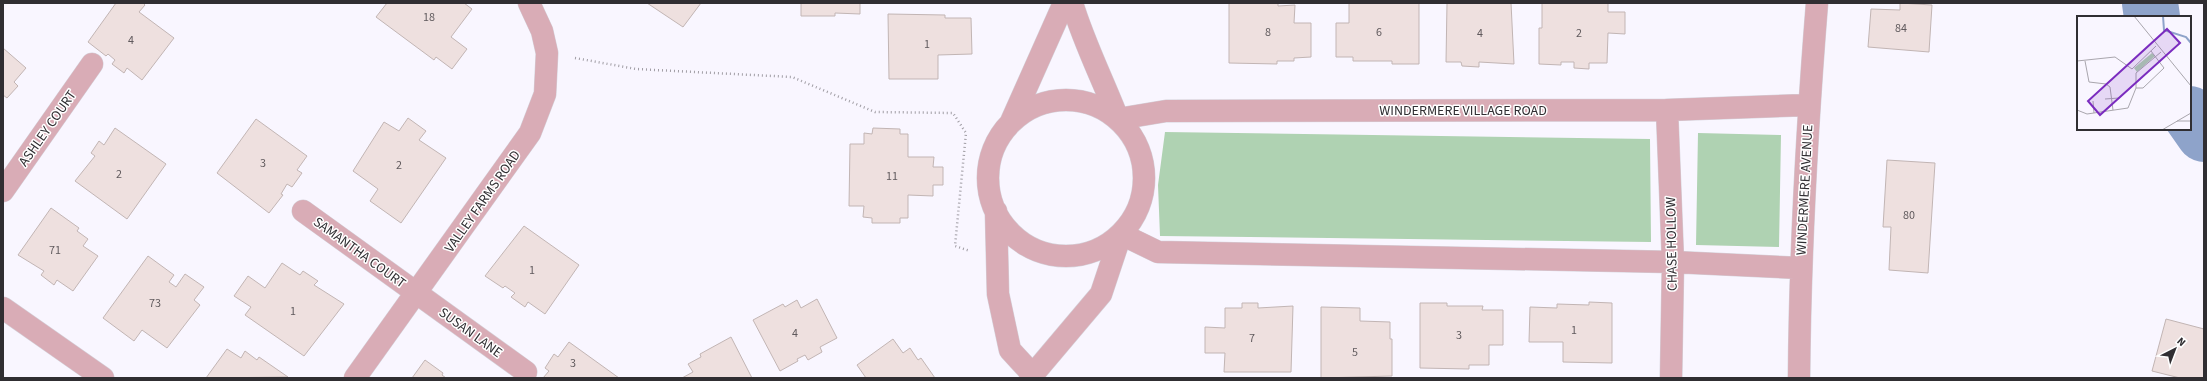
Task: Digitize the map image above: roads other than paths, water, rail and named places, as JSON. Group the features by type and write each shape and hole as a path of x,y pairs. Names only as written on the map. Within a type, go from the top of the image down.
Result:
{"street":[{"name":"VALLEY FARMS ROAD","path":"355,378 530,133 545,94 547,53 542,31 529,3"},
{"path":"1064,3 1010,123 996,142 989,164 989,188 996,211 998,294 1010,350 1032,376 1100,294 1121,234 1136,213 1144,188 1143,163 1139,151 1134,139 1118,119 1100,73 1082,36 1072,3"},
{"name":"WINDERMERE AVENUE","path":"1799,378 1800,268 1808,105 1817,3"},
{"name":"ASHLEY COURT","path":"3,191 92,64"},
{"path":"1010,123 1029,109 1051,101 1075,100 1098,106 1118,119"},
{"name":"WINDERMERE VILLAGE ROAD","path":"1118,119 1166,111 1667,110 1808,105"},
{"name":"CHASE HOLLOW","path":"1667,110 1673,262 1671,378"},
{"name":"SAMANTHA COURT","path":"303,211 417,293"},
{"path":"996,211 1010,232 1029,246 1053,255 1077,255 1101,248 1121,234"},
{"path":"1121,234 1158,252 1673,262 1800,268"},
{"name":"SUSAN LANE","path":"417,293 526,372"},
{"path":"3,308 103,378"}],"waterway":[{"path":"2150,3 2152,16"},
{"path":"2191,115 2204,134"}]}
